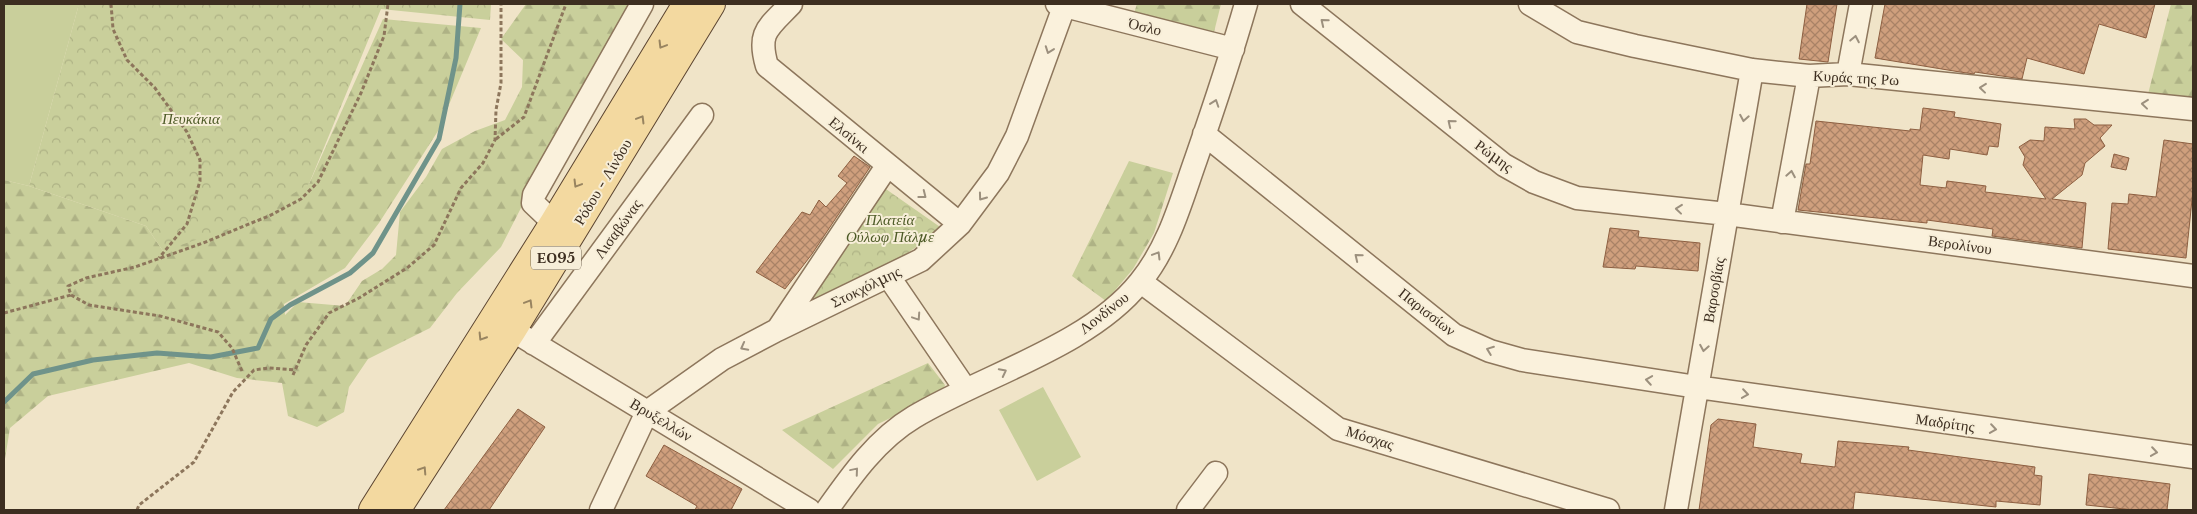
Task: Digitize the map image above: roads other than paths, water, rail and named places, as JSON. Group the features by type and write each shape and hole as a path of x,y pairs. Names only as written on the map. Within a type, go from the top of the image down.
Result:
{"main road":[{"name":"Ρόδου - Λίνδου","path":"373,510 554,222 687,4"},
{"name":"Ρόδου - Λίνδου","path":"396,510 523,337 711,4"}],"street":[{"path":"554,222 539,211 533,203 534,195 642,4"},
{"name":"Ελσίνκι","path":"791,4 765,32 762,50 767,66 960,224"},
{"name":"Όσλο","path":"1062,4 1233,49"},
{"name":"Στοκχόλμης","path":"601,510 647,412 722,359 921,260 960,224 998,173 1017,136 1062,4"},
{"name":"Λονδίνου","path":"826,510 854,472 882,441 913,417 1080,333 1118,304 1141,282 1170,235 1233,49 1246,4"},
{"name":"Ρώμης","path":"1302,4 1504,165 1534,182 1577,198 1727,214"},
{"name":"Κυράς της Ρω","path":"1530,4 1577,32 1752,70 1809,76 1848,74 2193,110"},
{"path":"1848,74 1861,4"},
{"name":"Βαρσοβίας","path":"1676,510 1752,70"},
{"path":"1782,222 1809,76"},
{"name":"Λισαβώνας","path":"523,337 702,116"},
{"name":"Παρισσίων","path":"1204,134 1454,335 1490,351 1522,360 1697,387"},
{"path":"778,330 887,166"},
{"name":"Βερολίνου","path":"1727,214 2193,276"},
{"path":"889,277 966,390"},
{"name":"Μόσχας","path":"1141,282 1338,428 1608,510"},
{"name":"Βρυξελλών","path":"523,337 809,510"},
{"name":"Μαδρίτης","path":"1697,387 2193,457"},
{"path":"1188,510 1216,472"}],"waterway":[{"path":"4,402 33,374 93,360 157,353 211,357 258,348 271,319 290,305 350,273 373,253 439,139 456,58 460,4"}],"park label":[{"name":"Πευκάκια","path":"191,119"},
{"name":"Πλατεία Ούλωφ Πάλμε","path":"890,228"}]}
